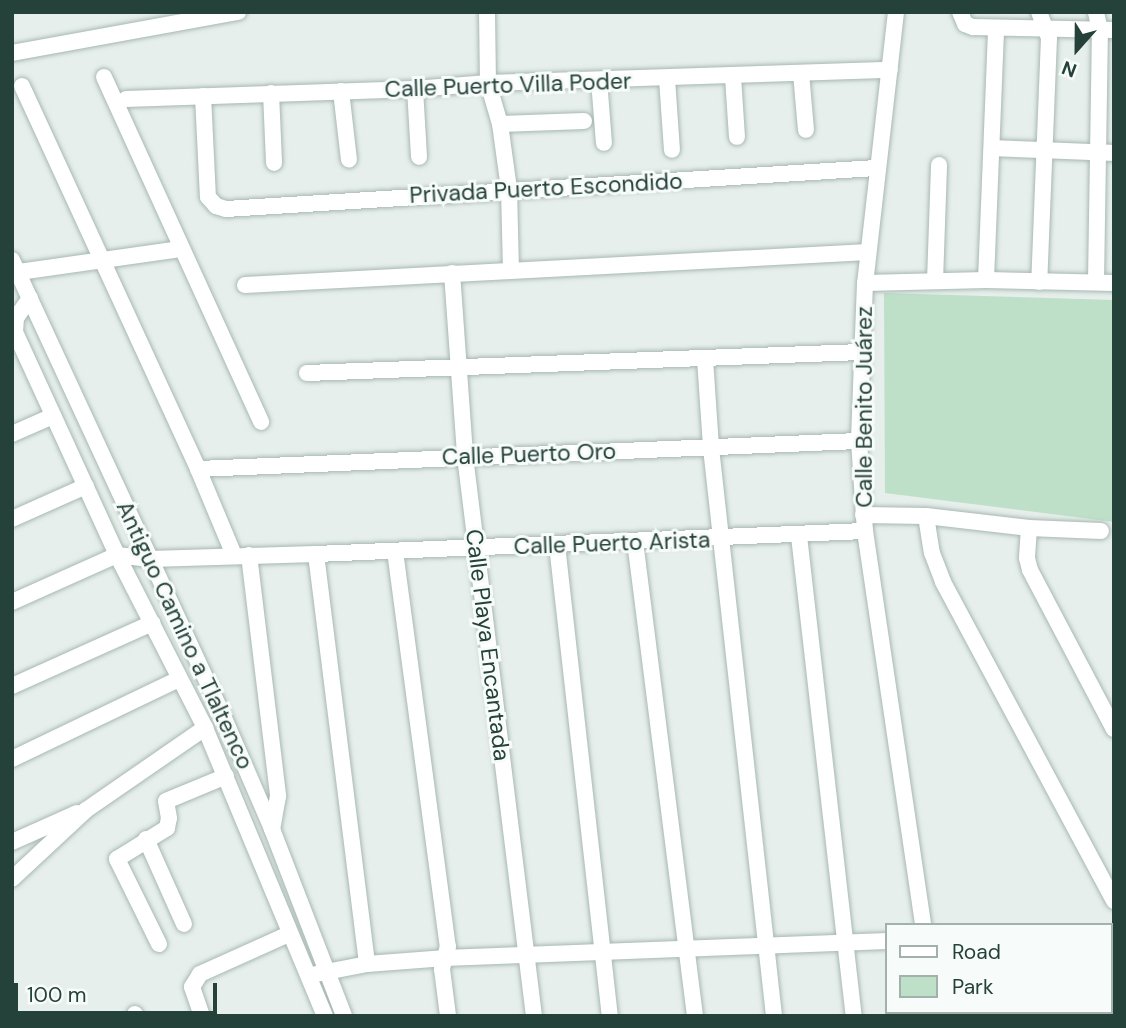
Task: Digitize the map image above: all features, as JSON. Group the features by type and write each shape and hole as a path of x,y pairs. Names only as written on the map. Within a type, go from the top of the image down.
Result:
{"street":[{"path":"12,53 238,12"},
{"path":"487,12 488,83 500,124 509,189 511,269"},
{"name":"Calle Benito Juárez","path":"896,12 864,283 859,441 864,523 923,923"},
{"path":"960,12 965,24 996,29 1107,30"},
{"path":"1039,12 1049,38 1040,282"},
{"path":"1096,12 1107,30 1106,152 1096,282"},
{"path":"986,280 996,29"},
{"name":"Calle Puerto Villa Poder","path":"126,99 415,89 488,83 890,70"},
{"path":"801,73 806,130"},
{"path":"104,77 261,422"},
{"path":"733,77 737,136"},
{"path":"667,79 672,150"},
{"path":"599,80 604,143"},
{"path":"22,86 198,469 241,555 278,796 272,829"},
{"path":"415,89 419,156"},
{"path":"341,91 349,160"},
{"path":"271,93 274,163"},
{"name":"Privada Puerto Escondido","path":"203,96 208,197 216,206 226,209 509,189 876,168"},
{"path":"500,124 584,121"},
{"path":"992,148 1106,152"},
{"path":"935,281 939,165"},
{"path":"15,266 180,249"},
{"path":"245,285 868,252"},
{"name":"Antiguo Camino a Tlaltenco","path":"15,266 272,829 344,1016"},
{"name":"Calle Playa Encantada","path":"453,273 466,456 534,1016"},
{"path":"864,283 986,280 1114,283"},
{"path":"30,298 16,318 15,332 117,555 205,728 323,1015"},
{"path":"307,373 860,352"},
{"path":"705,359 711,448 775,1016"},
{"path":"12,434 53,416"},
{"name":"Calle Puerto Oro","path":"198,469 859,441"},
{"path":"12,519 86,486"},
{"path":"926,516 932,553 943,582 1114,901"},
{"name":"Calle Puerto Arista","path":"117,555 150,559 799,536 864,523 926,516 1029,528 1101,531"},
{"path":"1029,528 1027,558 1030,570 1114,729"},
{"path":"799,536 853,1016"},
{"path":"635,541 695,1016"},
{"path":"557,545 610,1016"},
{"path":"395,551 448,946 442,969 449,1016"},
{"path":"316,554 367,964"},
{"path":"12,602 117,555"},
{"path":"12,686 152,623"},
{"path":"12,759 179,679"},
{"path":"12,879 86,810 205,728"},
{"path":"159,944 117,863 119,856 167,828 169,823 166,802 226,776"},
{"path":"12,842 86,810"},
{"path":"146,839 184,925"},
{"path":"202,1016 192,987 200,974 289,934"},
{"path":"307,976 367,964 446,958 884,941"}],"green space":[{"path":"884,293 1114,300 1114,522 885,493"}]}
